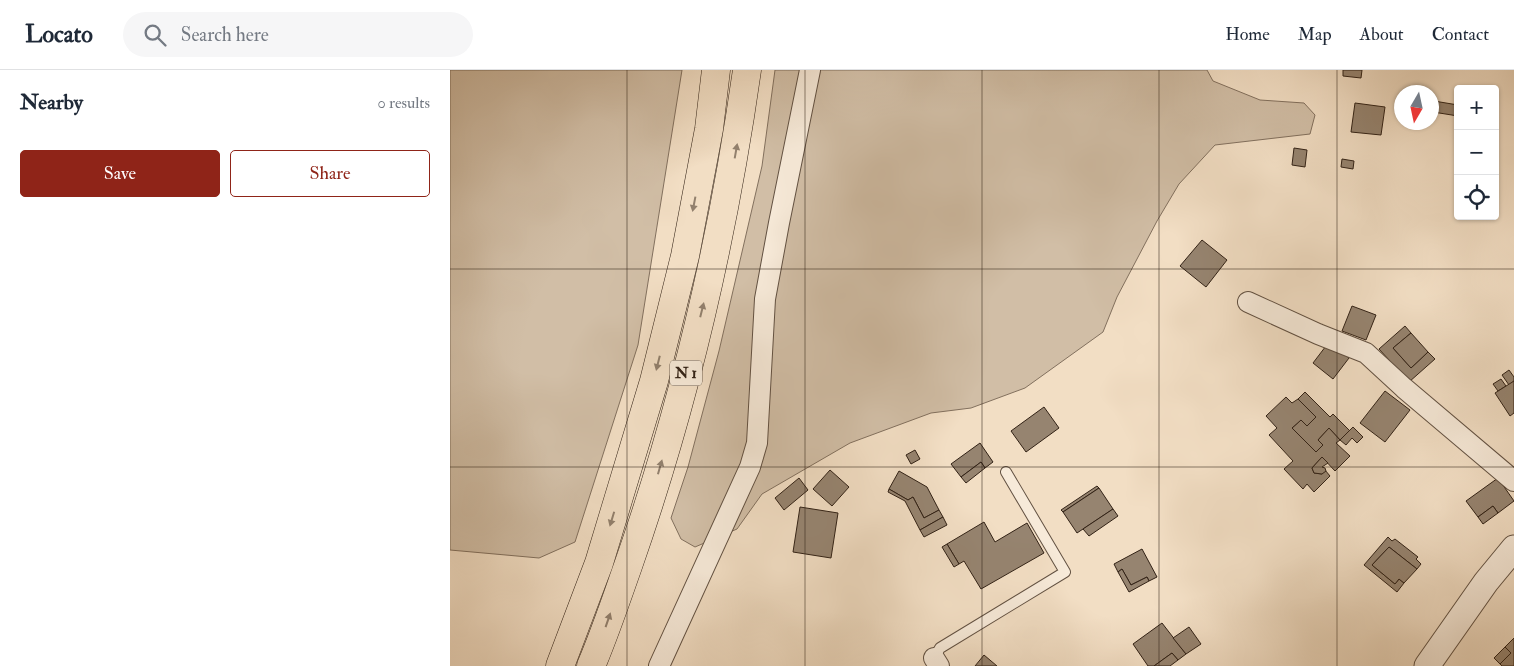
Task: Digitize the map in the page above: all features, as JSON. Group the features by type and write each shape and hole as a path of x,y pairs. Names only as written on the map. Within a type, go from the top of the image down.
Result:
{"highway":[{"name":"N 1","path":"560,666 599,563 654,381 685,256 709,129 716,70"},
{"name":"N 1","path":"591,666 648,508 680,399 716,253 736,149 747,70"}],"street":[{"path":"659,666 750,467 757,443 766,299 779,223 810,70"},
{"path":"1248,302 1318,334 1366,353 1404,388 1514,481"},
{"path":"1427,666 1486,582 1514,548"}],"lane":[{"path":"936,662 940,648 1065,572 1006,472"}],"shaded area":[{"path":"450,70 682,70 638,345 575,542 539,558 450,550"},
{"path":"775,70 1207,70 1213,81 1260,100 1304,103 1315,115 1310,134 1215,145 1179,184 1117,297 1103,332 1025,388 971,408 931,413 850,443 762,494 737,529 695,547 681,539 671,518 688,467 719,351 762,166"}],"building":[{"path":"1343,70 1362,70 1361,78 1343,76"},
{"path":"1439,102 1454,104 1454,115 1439,113"},
{"path":"1355,103 1385,107 1381,135 1351,132"},
{"path":"1294,148 1307,150 1305,167 1292,165"},
{"path":"1342,159 1354,161 1353,169 1341,167"},
{"path":"1202,240 1227,260 1206,287 1180,266"},
{"path":"1352,306 1376,315 1366,340 1342,331"},
{"path":"1405,326 1411,333 1393,348 1411,368 1428,352 1435,359 1409,382 1379,349"},
{"path":"1411,333 1428,352 1411,368 1393,348"},
{"path":"1329,342 1349,358 1333,379 1313,363"},
{"path":"1509,370 1514,377 1514,381 1509,385 1502,375"},
{"path":"1501,379 1506,386 1498,391 1493,384"},
{"path":"1514,381 1514,413 1510,416 1495,393"},
{"path":"1385,391 1410,410 1385,442 1360,423"},
{"path":"1305,392 1330,417 1333,414 1350,431 1340,440 1329,428 1318,440 1323,445 1316,452 1292,428 1301,420 1307,426 1316,417 1298,399"},
{"path":"1286,397 1292,403 1298,399 1316,417 1307,426 1301,420 1292,428 1316,452 1323,445 1318,440 1329,428 1340,440 1336,443 1350,456 1335,471 1322,457 1312,468 1314,473 1322,474 1325,470 1330,476 1314,492 1307,484 1303,489 1284,469 1293,461 1269,435 1277,428 1266,416"},
{"path":"1044,407 1059,428 1026,452 1011,431"},
{"path":"1353,427 1363,437 1357,443 1352,438 1346,445 1340,440"},
{"path":"980,443 993,462 985,468 981,462 961,477 951,464"},
{"path":"915,450 920,459 911,464 906,455"},
{"path":"1322,457 1328,463 1322,467 1326,471 1322,474 1314,473 1312,468"},
{"path":"981,462 985,468 966,483 961,477"},
{"path":"830,470 849,487 832,506 813,489"},
{"path":"899,471 927,487 939,510 924,518 913,497 908,500 889,489"},
{"path":"799,478 808,490 784,510 775,498"},
{"path":"1498,478 1514,501 1498,513 1493,506 1478,517 1466,501"},
{"path":"1097,486 1099,488 1063,512 1061,510"},
{"path":"1099,488 1113,509 1077,533 1063,512"},
{"path":"889,489 908,500 913,497 924,518 939,510 943,517 920,530 905,501 888,492"},
{"path":"1493,506 1498,513 1483,524 1478,517"},
{"path":"800,507 838,513 831,558 793,552"},
{"path":"1113,509 1118,516 1089,536 1083,529"},
{"path":"943,517 947,525 924,537 920,530"},
{"path":"984,522 995,542 1027,523 1044,553 981,589 964,561 959,564 947,544"},
{"path":"1388,537 1392,541 1395,539 1418,557 1416,559 1421,564 1417,569 1389,547 1372,565 1395,584 1399,579 1404,583 1397,592 1364,565"},
{"path":"947,544 959,564 954,567 942,547"},
{"path":"1389,547 1417,569 1404,583 1399,579 1395,584 1372,565"},
{"path":"1142,549 1157,577 1149,581 1147,577 1131,585 1122,569 1118,572 1114,564"},
{"path":"1122,569 1131,585 1147,577 1149,581 1129,592 1118,572"},
{"path":"1162,623 1186,654 1178,660 1172,653 1154,666 1148,666 1133,644"},
{"path":"1189,627 1201,644 1186,654 1173,638"},
{"path":"1514,638 1514,666 1502,666 1500,664 1511,653 1505,647"},
{"path":"1505,647 1511,653 1500,664 1494,658"},
{"path":"1172,653 1178,660 1170,666 1154,666"},
{"path":"984,655 997,666 975,666"}]}
